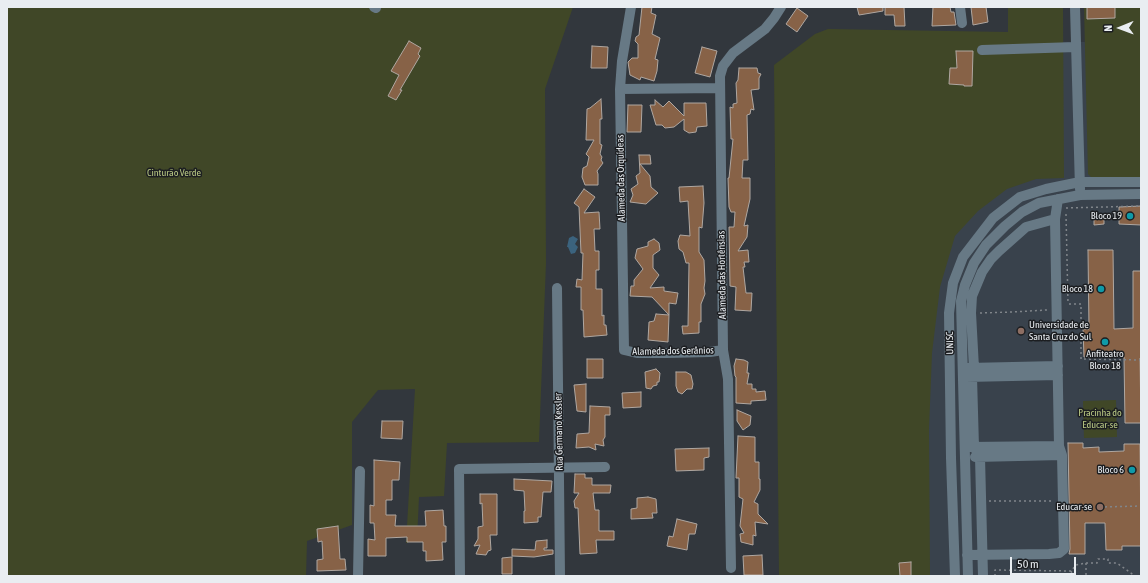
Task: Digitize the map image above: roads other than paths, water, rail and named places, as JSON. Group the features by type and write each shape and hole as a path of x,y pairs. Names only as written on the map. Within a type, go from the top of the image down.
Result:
{"street":[{"name":"Alameda das Orquídeas","path":"624,350 620,88 622,61 631,7"},
{"name":"Alameda das Hortênsias","path":"731,568 728,379 723,350 720,76 723,66 733,53 765,29 781,7"},
{"path":"960,7 962,23"},
{"path":"1076,7 1080,195"},
{"path":"982,50 1076,47"},
{"path":"620,88 720,88"},
{"name":"UNISC","path":"955,576 949,313 953,283 963,257 992,218 1020,197 1046,189 1080,182 1141,182"},
{"name":"UNISC","path":"968,576 968,372 962,301 965,285 974,263 986,245 1005,226 1022,212 1039,203 1080,195 1141,194"},
{"path":"967,555 1049,554 1062,551 1064,549 1064,501 1058,370 1055,219 1058,199"},
{"path":"968,372 972,296 982,272 991,259 1026,227 1055,219"},
{"name":"Rua Germano Kessler","path":"557,288 560,576"},
{"name":"Alameda dos Gerânios","path":"624,350 637,353 666,353 710,352 723,350"},
{"path":"950,373 1058,370"},
{"path":"951,453 968,451 1012,451 1027,446 1043,446 1061,451"},
{"path":"1027,446 1031,456"},
{"path":"1043,446 1048,456"},
{"path":"968,451 980,457 995,452"},
{"path":"1012,451 1031,456 1048,456 1061,451"},
{"path":"980,457 984,576"},
{"path":"460,576 459,469 606,467"},
{"path":"358,576 360,471"}],"water":[{"path":"573,236 578,239 575,244 578,247 575,253 571,254 567,247 569,238"}],"place":[{"name":"Bloco 19","path":"1130,216"},
{"name":"Bloco 18","path":"1101,289"},
{"name":"Universidade de Santa Cruz do Sul","path":"1021,331"},
{"name":"Anfiteatro Bloco 18","path":"1105,342"},
{"name":"Bloco 6","path":"1132,470"},
{"name":"Educar-se","path":"1100,507"}],"park label":[{"name":"Cinturão Verde","path":"174,173"},
{"name":"Pracinha do Educar-se","path":"1100,418"}]}
